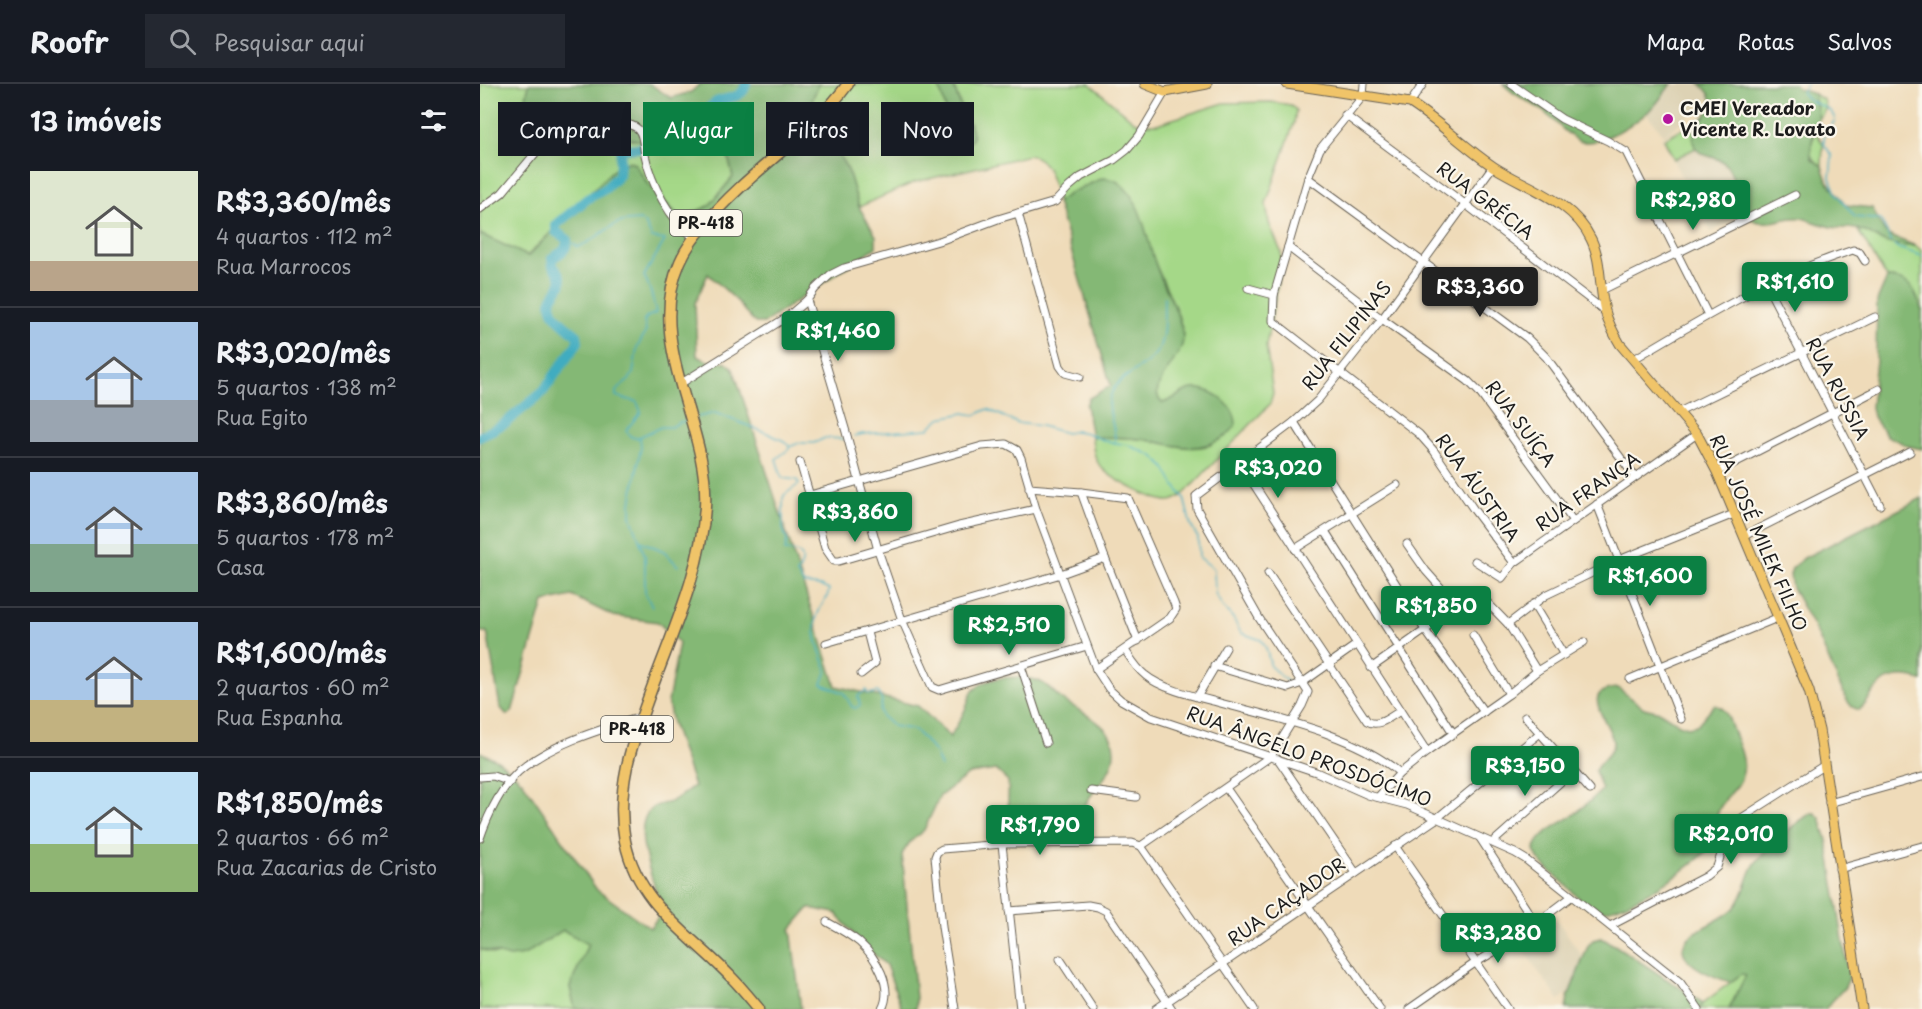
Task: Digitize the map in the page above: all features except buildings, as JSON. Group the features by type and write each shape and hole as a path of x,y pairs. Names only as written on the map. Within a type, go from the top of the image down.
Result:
{"highway":[{"name":"PR-418","path":"759,1009 730,976 659,908 643,887 632,864 626,842 622,817 624,781 629,752 694,570 702,535 705,504 703,478 672,348 671,296 679,264 694,237 723,202 816,119 848,84"}],"main road":[{"path":"1145,84 1165,92 1207,84"},
{"name":"RUA JOSÉ MILEK FILHO","path":"1287,84 1410,103 1493,166 1554,199 1580,221 1592,241 1605,311 1616,337 1697,434 1717,472 1809,691 1819,730 1839,869 1863,1009"}],"street":[{"path":"1248,288 1274,295 1308,177 1320,149 1363,96 1364,84"},
{"path":"1410,103 1423,84"},
{"path":"1511,84 1562,119 1626,152 1708,315"},
{"path":"680,384 787,317 807,300 830,275 844,268 942,240 1055,202 1081,177 1114,160 1127,150 1139,136 1165,92"},
{"name":"RUA GRÉCIA","path":"1346,116 1605,311"},
{"path":"480,209 502,193 553,132 562,125 575,121 627,124 638,129 642,136 645,157 663,202 682,230 694,237"},
{"name":"RUA FILIPINAS","path":"1302,683 1240,585 1197,509 1196,496 1294,422 1318,400 1382,319 1493,166"},
{"path":"1308,177 1527,338 1546,357 1635,477"},
{"path":"1602,290 1795,195"},
{"path":"1018,213 1060,366 1065,372 1080,377"},
{"name":"RUA SUÍÇA","path":"1288,247 1468,381 1479,392 1573,521"},
{"path":"1634,359 1708,315 1827,258 1853,250 1860,253 1865,261"},
{"name":"RUA RUSSIA","path":"1767,286 1880,505"},
{"name":"RUA ÁUSTRIA","path":"1274,295 1273,321 1419,434 1434,451 1514,563"},
{"path":"807,300 878,550 902,621 932,687 939,690 1087,646"},
{"path":"1679,412 1875,317"},
{"path":"1717,472 1879,390"},
{"path":"1294,422 1425,630 1484,712"},
{"name":"RUA FRANÇA","path":"1475,561 1502,578 1514,563 1697,434"},
{"name":"RUA ÂNGELO PROSDÓCIMO","path":"859,482 982,446 1006,444 1017,450 1036,509 1096,669 1109,689 1121,700 1151,717 1274,757 1316,772 1353,789 1407,805 1493,842 1525,859 1680,982 1699,1009"},
{"path":"1744,536 1910,453"},
{"path":"800,462 825,548 834,561 958,526 1036,509"},
{"path":"1240,463 1427,752"},
{"path":"810,495 859,482"},
{"path":"1295,549 1397,485"},
{"path":"1029,488 1124,497 1131,502 1174,603 1176,609 1170,618 1096,669"},
{"path":"1081,492 1138,641"},
{"path":"1597,504 1681,719"},
{"path":"1508,624 1546,595 1619,560 1734,513"},
{"path":"1325,531 1453,733"},
{"path":"1407,544 1426,571 1458,607"},
{"path":"826,644 1061,574 1105,558"},
{"path":"1268,573 1367,722 1377,724 1400,711"},
{"path":"1371,668 1458,607 1476,591 1508,624 1537,671"},
{"path":"1533,604 1564,655"},
{"path":"1629,679 1777,618"},
{"path":"861,674 875,663 867,632"},
{"path":"1473,635 1509,694"},
{"path":"1378,797 1400,773 1427,752 1509,694 1537,671 1584,642"},
{"path":"1214,666 1288,688 1302,683 1356,645"},
{"path":"1197,697 1226,648"},
{"path":"1125,650 1145,676 1156,682 1197,697 1291,723 1343,741 1385,762 1400,773"},
{"path":"1021,666 1046,743"},
{"path":"1141,846 1274,757 1308,692 1302,683"},
{"path":"1525,716 1590,790"},
{"path":"480,838 492,809 518,772 538,757 558,747 641,717"},
{"name":"RUA CAÇADOR","path":"1156,1009 1436,819 1540,733"},
{"path":"1274,757 1356,873"},
{"path":"1610,926 1706,876 1717,867 1730,828 1737,821 1823,766"},
{"path":"1493,842 1573,771"},
{"path":"480,777 492,776 510,782"},
{"path":"1829,803 1922,777"},
{"path":"1226,788 1380,1009"},
{"path":"1091,791 1136,796"},
{"path":"1005,813 1002,844 1020,1009"},
{"path":"1479,837 1536,924"},
{"path":"955,1009 942,927 935,857 937,852 942,849 1002,844 1132,843 1141,846 1254,1009"},
{"path":"1395,846 1508,1009"},
{"path":"1839,869 1922,846"},
{"path":"1409,1009 1475,963 1514,940 1571,897"},
{"path":"1009,911 1088,905 1106,911 1172,1009"},
{"path":"827,922 849,934 871,955 887,989 887,998 882,1009"},
{"path":"1060,959 1093,1009"}],"shaded area":[{"path":"1661,84 1706,84 1714,95 1665,135 1705,114 1755,209 1711,232 1661,138 1664,135 1638,103"},
{"path":"1556,919 1594,972 1559,1000 1521,947"}],"green space":[{"path":"480,84 529,84 526,102 498,102 498,156 631,156 631,139 643,141 643,156 728,156 733,177 709,206 681,218 648,185 641,172 621,163 527,256 480,234"},
{"path":"529,84 650,84 671,98 691,92 700,84 819,84 811,102 766,102 766,156 839,156 848,170 859,207 876,236 876,247 764,323 756,323 751,319 736,300 708,274 695,303 697,356 712,363 725,362 732,367 735,374 836,686 918,706 950,737 964,713 971,694 981,685 996,679 1029,678 1043,683 1058,696 1096,721 1111,737 1114,748 1113,760 1108,772 1090,797 1076,824 1066,832 1043,838 1019,837 1015,834 1011,829 1008,816 1008,781 996,770 969,774 940,796 924,830 910,842 902,854 916,1009 902,1009 886,965 861,943 836,913 809,908 791,929 801,1009 575,1009 570,987 588,944 563,930 524,955 510,957 480,949 480,752 499,761 522,781 597,890 650,928 662,912 643,843 642,829 645,817 652,808 673,801 694,786 672,723 668,702 679,643 658,622 613,616 572,596 544,602 512,712 507,715 500,707 487,632 480,632 480,234 528,256 616,167 630,161 635,164 648,185 681,218 709,206 733,177 728,156 754,156 754,102 643,102 643,141 631,139 631,102 525,102"},
{"path":"819,84 937,84 944,102 881,102 881,156 974,156 974,102 959,102 953,84 1090,84 1134,121 1143,124 1157,124 1224,103 1271,102 1291,105 1296,110 1294,123 1266,204 1269,223 1281,252 1281,268 1266,346 1273,393 1270,404 1186,492 1174,500 1163,500 1144,494 1107,473 1096,458 1092,437 1140,439 1185,447 1211,445 1226,403 1213,395 1194,389 1162,403 1158,396 1160,380 1177,353 1183,337 1179,318 1155,264 1138,214 1103,178 1072,192 1057,202 1046,167 1037,157 1030,155 915,182 859,207 848,170 839,156 869,156 869,102 811,102"},
{"path":"937,84 953,84 959,102 944,102"},
{"path":"1503,84 1672,84 1654,106 1629,126 1595,141 1585,142 1572,137 1540,109"},
{"path":"1700,84 1795,84 1797,88 1814,94 1819,119 1811,144 1812,159 1822,166 1827,181 1846,205 1872,208 1884,231 1890,236 1916,246 1891,244 1866,232 1832,227 1801,218 1771,222 1757,222 1750,219 1740,207 1728,168 1720,160 1701,153 1695,146 1694,132 1711,106 1708,92"},
{"path":"1814,94 1824,100 1826,108 1819,119"},
{"path":"1689,125 1700,146 1674,159 1664,139"},
{"path":"1816,132 1823,144 1822,166 1813,158 1810,151"},
{"path":"1103,178 1119,183 1131,195 1182,329 1182,346 1161,381 1158,396 1162,403 1188,390 1203,390 1225,402 1234,416 1236,423 1234,428 1224,437 1210,444 1190,447 1133,438 1092,437 1086,405 1089,398 1111,386 1057,202 1072,192"},
{"path":"1857,229 1897,245 1916,246 1922,251 1922,311 1917,297 1906,283 1887,278"},
{"path":"1887,278 1907,283 1914,291 1922,311 1922,449 1908,446 1887,436 1873,417 1871,407 1876,360 1877,301"},
{"path":"1922,498 1922,681 1909,677 1890,679 1874,691 1859,710 1852,707 1846,699 1817,633 1792,588 1790,575 1792,568 1804,558"},
{"path":"1618,688 1644,708 1660,712 1688,727 1697,725 1714,705 1718,706 1728,717 1744,766 1742,778 1719,810 1713,841 1703,854 1675,876 1638,898 1621,906 1595,910 1583,903 1544,865 1534,850 1540,838 1576,813 1602,790 1595,771 1611,751 1613,743 1597,702 1599,695 1605,690"},
{"path":"1812,813 1820,818 1827,840 1849,978 1845,987 1825,1009 1729,1009 1746,975 1742,974 1730,982 1717,978 1689,961 1683,949 1685,943 1697,931 1723,917 1735,907 1741,898 1752,869 1762,855 1779,838"},
{"path":"563,930 588,944 570,987 575,1009 480,1009 480,949 494,954 523,955"},
{"path":"1601,938 1703,1003 1700,1009 1566,1009 1568,997 1588,946 1593,940"},
{"path":"1743,973 1746,975 1729,1009 1700,1009 1703,1003"}],"waterway":[{"path":"716,102 738,95 745,89 746,84"},
{"path":"1806,84 1802,93 1810,101 1829,110 1835,120 1824,137 1824,144 1832,156 1830,178 1836,193 1855,217 1881,220 1892,243 1898,248 1922,256"},
{"path":"480,437 505,423 542,393 578,342 577,335 559,319 552,308 551,302 561,280 553,266 552,258 561,253 567,243 567,239 556,232 556,225 587,199 605,189 619,175 621,149 641,148"},
{"path":"567,239 578,247 619,223 640,220 645,224 652,238 665,240 644,276 656,313 644,321 646,331 637,348 633,373 629,380 616,391 616,396 637,402 641,412 626,430 631,437 637,438 661,427 671,427 680,422 686,422"},
{"path":"1115,442 1109,407 1110,397 1119,382 1148,361 1159,348 1163,329 1164,297"},
{"path":"854,436 928,429 940,418 964,413 975,415 988,409 1017,423 1041,426 1066,433 1076,431 1087,433 1105,441 1128,445 1153,456 1165,468 1184,498 1191,526 1198,538 1199,557 1214,569 1215,593 1222,606 1233,618 1241,633 1261,640 1266,648 1271,667 1289,683"},
{"path":"698,417 715,413 767,433 789,446"},
{"path":"640,437 641,447 631,503 631,516 645,556 645,592 652,607"},
{"path":"846,439 825,438 814,443 799,443 789,447 776,459 782,478 797,480 799,484 784,495 783,499 783,529 787,540 785,551 797,552 802,557 802,564 797,574 804,584 829,590 815,626 815,634 827,670 822,684 844,693 852,707 856,708 860,705 858,696 866,690 868,694 878,692 882,701 880,711 882,716 893,726 915,730 935,752 941,767"},
{"path":"640,541 664,551 678,566"}],"place":[{"name":"CMEI Vereador Vicente R. Lovato","path":"1668,119"}]}
